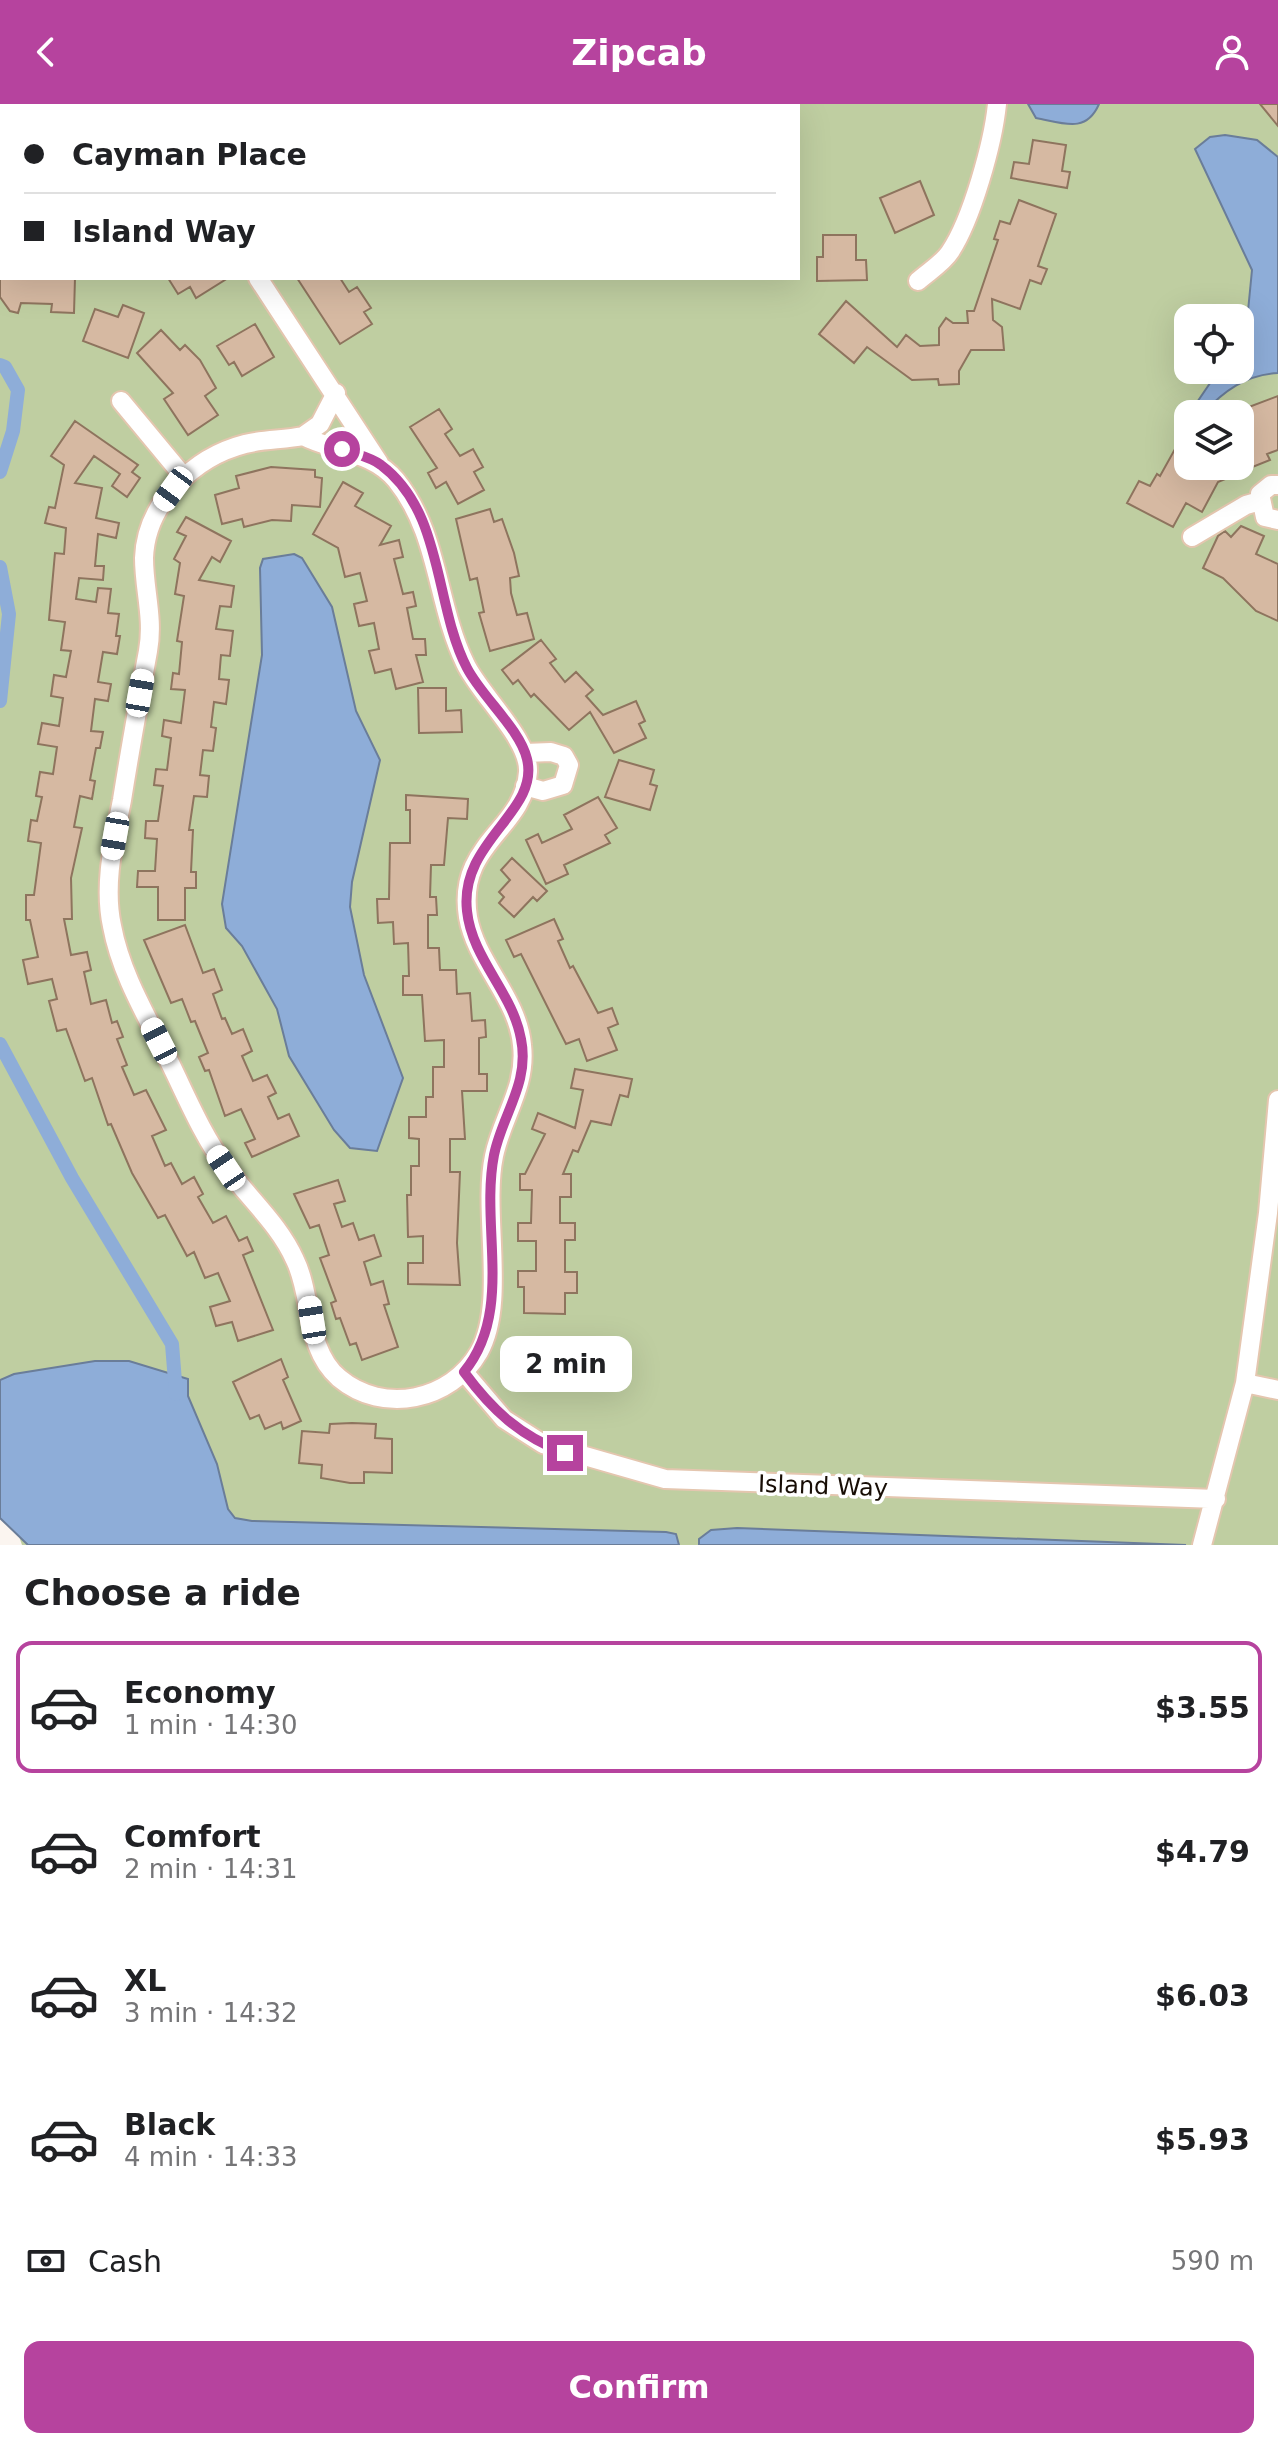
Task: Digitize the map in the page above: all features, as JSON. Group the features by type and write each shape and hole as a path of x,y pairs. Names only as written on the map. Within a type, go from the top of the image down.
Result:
{"street":[{"path":"918,281 950,253 964,222 993,134 997,104"},
{"path":"259,280 336,393 379,463 414,507 428,536 456,643 467,669 525,753 528,770 515,809 483,847 468,890 472,934 517,1022 523,1053 517,1096 500,1134 492,1172 490,1319 481,1349 464,1372 438,1391 395,1398 359,1390 328,1366 314,1337 309,1303 295,1259 264,1211 226,1168 205,1136 122,964 113,931 108,889 150,636 145,547 160,506 184,477 223,451 303,436 320,424 336,393"},
{"path":"121,401 184,477"},
{"path":"303,436 379,463"},
{"path":"1278,485 1271,485 1260,494 1265,517 1278,520"},
{"path":"1192,537 1246,505 1260,501"},
{"path":"525,753 551,752 564,756 569,765 563,785 543,791 525,786"},
{"path":"1202,1545 1245,1383 1268,1213 1278,1100"},
{"name":"Island Way","path":"464,1372 504,1419 543,1444 665,1479 1216,1499"},
{"path":"1245,1383 1278,1390"}],"green space":[{"path":"800,104 1278,104 1278,1545 22,1545 0,1481 0,280 800,280"}],"water":[{"path":"1028,104 1099,104 1087,120 1064,124 1036,118"},
{"path":"1225,135 1257,140 1278,157 1278,373 1254,377 1254,304 1249,304 1252,270 1195,149 1210,137"},
{"path":"1209,384 1240,384 1217,400 1199,400"},
{"path":"294,554 302,558 332,607 356,711 380,760 352,882 350,907 364,975 403,1078 377,1151 350,1148 334,1130 289,1056 277,1009 242,946 226,928 222,904 262,655 260,568 263,559"},
{"path":"95,1361 129,1361 188,1379 188,1396 217,1464 228,1509 235,1518 252,1521 666,1532 676,1534 679,1545 28,1545 0,1518 0,1380 14,1374"},
{"path":"737,1528 1186,1545 699,1545 699,1539 711,1530"}],"building":[{"path":"1260,104 1278,104 1278,126"},
{"path":"1033,140 1066,145 1062,171 1070,172 1067,188 1011,178 1014,162 1029,164"},
{"path":"920,181 934,215 895,233 880,198"},
{"path":"1019,200 1056,214 1038,266 1047,269 1041,284 1030,280 1020,309 992,299 993,320 1002,327 1004,350 971,350 959,371 959,384 939,385 938,379 912,380 867,347 854,363 819,334 846,301 897,347 906,335 920,346 939,345 939,328 946,318 953,323 968,323 967,311 974,311 998,240 994,239 1000,221 1010,224"},
{"path":"823,235 856,235 856,260 866,260 867,280 817,281 817,257 823,257"},
{"path":"0,280 75,280 74,313 51,312 52,304 21,303 18,313 10,311 0,297"},
{"path":"169,280 225,280 196,298 190,287 178,294"},
{"path":"298,280 341,280 349,292 357,287 371,308 364,312 372,324 340,344"},
{"path":"123,305 144,313 128,358 83,341 95,309 118,317"},
{"path":"255,324 274,357 242,376 234,362 229,365 217,346"},
{"path":"161,330 180,350 185,345 200,360 216,388 205,396 218,415 188,435 164,399 173,393 137,353"},
{"path":"1278,396 1278,450 1267,454 1270,460 1254,466 1254,405"},
{"path":"439,409 452,429 445,434 460,456 473,449 483,467 474,472 484,490 458,504 446,482 436,488 428,473 437,468 410,427"},
{"path":"75,421 138,465 132,472 140,478 127,497 112,486 120,474 94,456 75,483 102,488 96,518 119,523 116,538 98,534 95,566 104,566 103,580 79,578 76,599 96,602 98,588 111,589 108,613 119,614 116,636 120,636 117,654 103,652 98,682 111,684 108,701 95,699 91,731 103,732 100,748 96,748 90,780 95,781 92,799 80,796 74,827 82,828 71,878 72,919 64,919 71,955 87,952 91,970 84,972 91,1004 106,1000 112,1023 117,1021 123,1037 117,1039 127,1065 122,1067 134,1095 146,1090 166,1130 152,1136 165,1166 171,1163 182,1184 194,1177 203,1194 198,1197 213,1223 226,1216 239,1241 247,1237 253,1251 243,1255 273,1330 238,1341 232,1322 216,1326 210,1307 230,1301 218,1273 205,1278 194,1252 187,1256 165,1215 158,1218 132,1173 111,1124 108,1125 92,1078 85,1081 66,1029 57,1031 49,1001 57,999 52,979 28,984 23,960 38,957 30,920 26,920 26,895 34,895 41,843 28,841 31,820 37,821 42,797 36,796 40,772 53,774 57,747 38,744 42,723 59,726 63,698 51,696 54,675 66,677 71,651 61,650 65,622 49,620 55,553 64,554 66,528 45,523 49,507 55,508 64,465 51,456"},
{"path":"1174,451 1174,480 1223,480 1218,482 1202,512 1186,503 1173,527 1127,503 1139,481 1150,486 1157,474 1160,476"},
{"path":"271,467 315,470 315,477 322,478 320,507 292,505 291,521 272,520 244,527 242,519 222,524 215,495 239,488 236,476"},
{"path":"343,482 363,493 355,506 391,526 380,545 399,540 403,557 394,559 403,594 413,592 416,606 407,608 413,639 425,639 426,655 416,655 423,682 396,689 391,669 375,673 369,651 379,649 374,623 359,626 354,604 367,601 360,573 345,577 338,548 313,534"},
{"path":"490,509 494,522 502,519 514,553 519,576 510,578 511,593 517,615 527,613 534,639 490,651 479,613 484,612 477,578 470,580 456,519"},
{"path":"186,517 231,541 220,562 212,557 199,580 234,586 231,607 220,606 216,629 233,631 230,656 221,655 219,679 229,680 226,704 214,702 211,727 216,728 213,751 203,750 200,775 209,776 207,797 194,796 189,830 193,830 191,872 196,872 196,888 185,888 185,920 158,920 158,887 137,887 138,871 155,871 157,839 145,838 146,821 158,821 163,786 154,785 156,769 167,770 171,738 162,736 164,720 181,723 185,690 171,689 173,673 179,674 182,642 177,641 184,596 175,594 180,563 174,559 186,536 177,532"},
{"path":"1241,526 1264,536 1256,554 1278,564 1278,621 1256,611 1223,578 1203,568 1218,536 1225,531 1231,537"},
{"path":"541,640 556,659 550,663 565,682 576,672 593,690 586,696 603,715 636,701 645,721 639,724 646,738 614,753 590,712 569,730 534,694 531,697 518,680 513,684 502,670"},
{"path":"418,688 446,688 446,711 461,710 462,732 419,733"},
{"path":"619,760 654,770 650,784 657,786 650,810 605,797"},
{"path":"406,795 468,799 467,819 448,818 444,865 431,865 430,897 436,897 437,915 428,915 428,948 439,948 440,970 456,970 457,994 470,993 472,1021 485,1020 486,1037 479,1038 479,1074 487,1074 487,1091 462,1091 465,1139 450,1139 450,1172 460,1172 457,1243 460,1285 408,1284 408,1263 423,1263 423,1236 408,1237 407,1195 411,1195 411,1166 419,1166 419,1139 409,1138 409,1117 426,1117 426,1097 433,1097 433,1067 444,1067 444,1040 425,1041 422,995 403,995 403,976 409,976 408,943 394,944 393,922 378,923 377,899 389,899 390,843 410,843 410,810 406,810"},
{"path":"598,797 617,828 605,835 610,843 564,865 568,874 546,884 526,840 538,834 542,843 572,829 564,815"},
{"path":"512,858 547,891 537,901 533,897 514,917 499,903 504,897 499,892 510,880 501,870"},
{"path":"554,919 563,939 558,941 570,968 573,966 598,1013 612,1008 618,1024 608,1028 617,1050 587,1061 579,1039 566,1044 521,954 514,957 506,940"},
{"path":"185,925 203,973 214,969 222,990 213,994 222,1019 225,1018 232,1034 243,1029 252,1051 242,1056 253,1081 267,1075 276,1093 268,1097 278,1119 289,1114 299,1136 252,1157 245,1143 255,1139 241,1109 225,1116 209,1070 205,1071 199,1057 208,1053 195,1021 191,1022 182,999 171,1003 144,940"},
{"path":"575,1069 632,1079 628,1097 620,1095 611,1125 591,1121 578,1152 573,1150 563,1174 571,1174 571,1197 560,1197 560,1223 575,1223 575,1240 565,1240 565,1272 577,1272 577,1293 565,1293 565,1314 524,1313 524,1287 518,1287 518,1271 536,1271 536,1241 518,1241 518,1223 531,1223 532,1190 520,1190 520,1174 525,1174 545,1134 532,1129 538,1113 575,1128 583,1090 571,1088"},
{"path":"338,1180 345,1201 334,1204 342,1227 353,1223 359,1240 374,1235 381,1256 364,1262 371,1285 383,1281 389,1304 384,1305 398,1347 362,1360 356,1343 350,1345 340,1318 336,1319 331,1303 336,1301 320,1258 329,1255 319,1225 310,1228 294,1194"},
{"path":"281,1359 288,1377 283,1380 301,1421 283,1429 281,1422 265,1429 259,1415 250,1419 233,1382"},
{"path":"330,1424 376,1424 375,1438 392,1439 392,1473 364,1472 364,1483 350,1483 321,1478 322,1465 299,1463 302,1431 329,1433"}],"waterway":[{"path":"0,365 5,367 18,390 13,431 0,472"},
{"path":"0,567 9,614 0,701"},
{"path":"0,1044 72,1178 172,1344 176,1394"}],"route":[{"path":"342,449 379,463 395,478 414,507 428,536 456,643 467,669 524,750 527,759 527,779 520,800 483,847 473,868 468,890 467,912 472,934 517,1022 523,1053 517,1096 494,1153 490,1319 481,1349 464,1372 487,1403 504,1419 522,1433 565,1453"}]}
